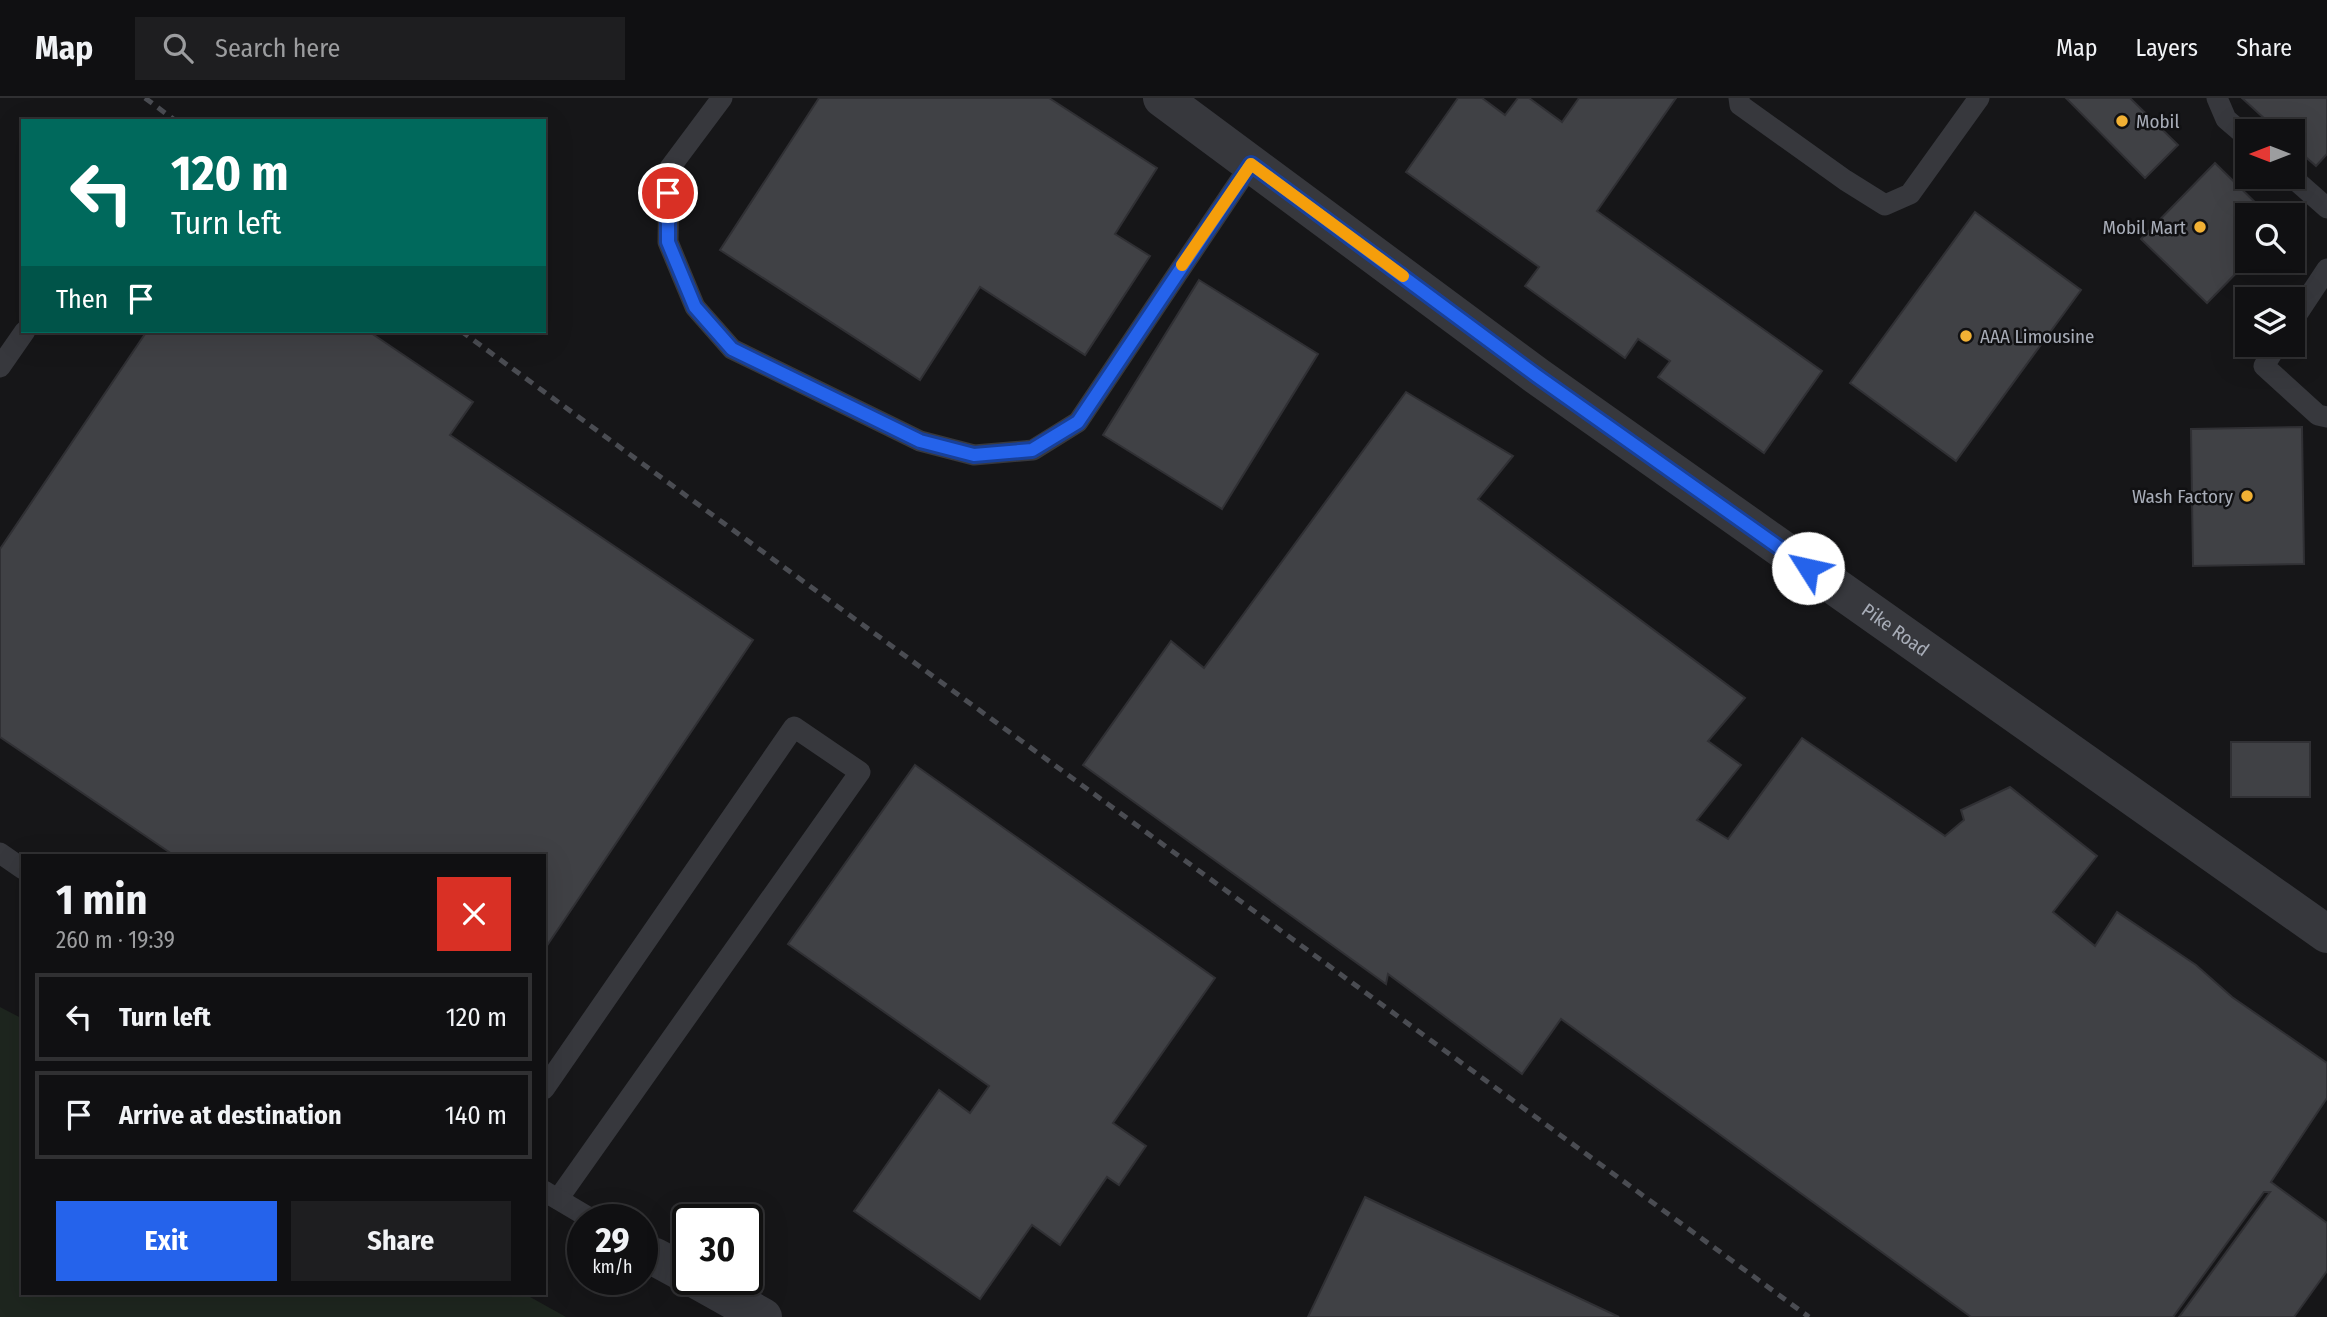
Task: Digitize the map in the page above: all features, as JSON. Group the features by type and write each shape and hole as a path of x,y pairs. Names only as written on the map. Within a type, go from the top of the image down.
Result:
{"street":[{"name":"Pike Road","path":"1162,98 1537,376 2327,934"},
{"path":"724,1295 763,1317"}],"lane":[{"path":"722,98 669,169 668,242 695,307 732,349 920,441 974,455 1032,450 1078,422 1251,164"},
{"path":"1739,98 1740,105 1845,180 1885,205 1910,194 1979,98"},
{"path":"2217,98 2227,119 2235,126"},
{"path":"2305,189 2327,208"},
{"path":"2305,302 2327,269"},
{"path":"0,367 25,333"},
{"path":"2269,357 2263,366 2318,415 2327,417"},
{"path":"546,1086 794,727 860,772 551,1195 567,1205"},
{"path":"0,853 21,868"}],"shaded area":[{"path":"0,1007 21,1018 21,1295 527,1295 566,1317 0,1317"}],"building":[{"path":"819,98 1049,98 1157,168 1115,234 1150,256 1085,355 980,287 920,380 720,250"},
{"path":"1458,98 1482,98 1505,115 1518,98 1529,98 1562,122 1579,98 1676,98 1597,211 1822,371 1764,453 1658,377 1670,361 1638,339 1625,358 1525,286 1539,267 1406,172"},
{"name":"Mobil","path":"2066,98 2130,98 2178,145 2145,178"},
{"path":"2242,98 2327,98 2327,154 2316,166 2305,156 2305,119 2265,119"},
{"name":"Mobil Mart","path":"2215,163 2235,183 2235,189 2242,189 2256,203 2235,203 2236,273 2207,303 2141,239"},
{"name":"AAA Limousine","path":"1975,212 2081,290 1956,461 1850,383"},
{"path":"1199,280 1318,354 1222,509 1103,435"},
{"path":"146,333 371,333 473,402 450,435 753,640 546,947 546,854 172,854 0,737 0,549"},
{"path":"1406,392 1513,456 1478,499 1745,698 1708,741 1741,765 1697,820 1728,839 1802,738 1945,836 1964,820 1961,810 2010,787 2097,856 2053,912 2095,946 2117,912 2196,965 2232,997 2327,1063 2327,1098 2271,1182 2327,1223 2327,1271 2294,1317 2179,1317 2270,1192 2264,1192 2173,1317 1971,1317 1561,1019 1522,1074 1388,974 1386,984 1083,765 1171,641 1204,668"},
{"name":"Wash Factory","path":"2302,427 2304,564 2193,566 2191,429"},
{"path":"2231,742 2310,742 2310,797 2231,797"},
{"path":"915,765 1215,978 1113,1123 1146,1146 1119,1185 1107,1177 1060,1245 1032,1225 980,1299 854,1211 939,1090 970,1113 989,1086 788,944"},
{"path":"1365,1197 1619,1317 1308,1317"}],"railway":[{"path":"145,98 173,119"},
{"path":"464,333 1809,1317"}],"slow traffic":[{"path":"1182,265 1251,164 1403,276"}],"place":[{"name":"Mobil","path":"2122,121"},
{"name":"Mobil Mart","path":"2200,227"},
{"name":"AAA Limousine","path":"1966,336"},
{"name":"Wash Factory","path":"2247,496"}],"route":[{"path":"668,193 668,242 695,307 732,349 920,441 974,455 1032,450 1078,422 1251,164 1537,376 1808,568"}]}
